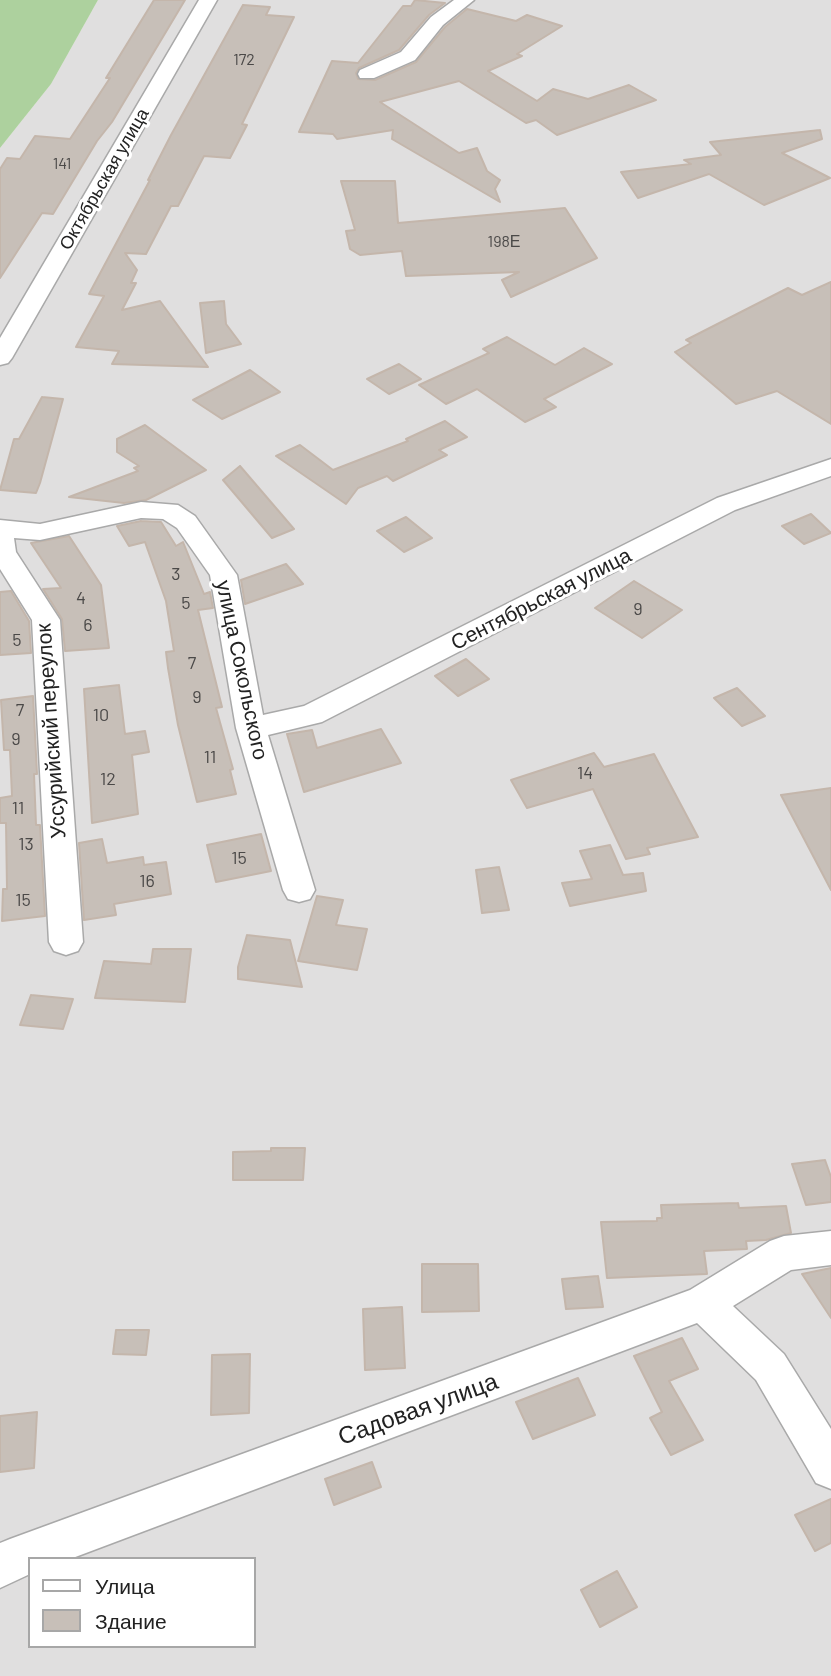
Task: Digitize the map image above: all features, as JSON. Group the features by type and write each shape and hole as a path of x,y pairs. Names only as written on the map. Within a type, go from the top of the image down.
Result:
{"street":[{"name":"Октябрьская улица","path":"0,358 208,0"},
{"path":"368,74 408,55 437,21 465,0"},
{"name":"Сентябрьская улица","path":"251,728 312,715 726,504 831,467"},
{"name":"улица Сокольского","path":"0,530 40,532 141,509 169,511 186,522 223,575 251,728 299,890"},
{"name":"Уссурийский переулок","path":"0,530 3,552 46,620 66,942"},
{"name":"Садовая улица","path":"0,1566 25,1554 703,1303 784,1253 831,1248"},
{"path":"703,1303 770,1367 831,1468"}],"shaded area":[{"path":"98,0 831,0 831,1676 0,1676 0,148 51,84"}],"green space":[{"path":"0,0 98,0 51,84 0,148"}],"building":[{"path":"154,0 185,0 53,214 42,213 0,278 0,169 7,158 20,159 35,136 70,139 110,78 106,78"},
{"path":"415,0 445,3 429,15 399,50 359,68 356,73 358,79 375,80 416,62 445,27 467,9 516,21 527,15 562,26 517,54 522,56 488,71 537,101 553,89 588,99 629,85 656,100 557,135 536,120 526,123 459,81 380,102 459,153 477,148 487,171 500,180 495,189 500,202 392,139 393,130 337,139 333,134 299,132 332,61 358,63 403,6 411,6"},
{"path":"243,5 270,7 266,15 294,17 242,124 247,125 230,158 204,156 178,206 171,206 146,254 125,253 137,270 131,283 136,283 122,310 160,301 208,367 112,364 119,351 76,347 104,296 89,294 171,135"},
{"path":"820,130 822,139 782,153 830,178 764,205 709,174 638,198 621,172 691,164 684,160 721,155 710,142"},
{"path":"341,181 395,181 398,223 565,208 597,258 511,297 502,280 519,272 406,276 402,251 360,255 350,249 346,231 355,230"},
{"path":"831,282 831,424 777,391 736,404 675,352 691,343 686,340 788,288 802,295"},
{"path":"224,301 226,324 241,344 206,353 200,303"},
{"path":"507,337 555,365 584,348 612,364 544,399 556,407 525,422 477,389 446,404 419,385 489,353 483,349"},
{"path":"399,364 421,379 389,394 367,379"},
{"path":"250,370 280,392 222,419 193,400"},
{"path":"42,397 63,399 36,493 0,490 14,439 19,439"},
{"path":"445,421 467,437 439,450 447,455 393,481 387,476 358,488 346,504 276,456 300,445 333,470 408,441 406,439"},
{"path":"145,425 206,470 146,500 124,503 69,497 138,471 134,468 139,466 117,452 117,439"},
{"path":"240,466 294,529 272,538 223,480"},
{"path":"811,514 831,533 804,544 782,526"},
{"path":"406,517 432,538 404,552 377,531"},
{"path":"141,521 161,522 176,546 183,542 204,594 210,592 213,608 198,610 222,707 216,708 233,769 230,770 236,794 197,802 178,725 168,668 166,652 174,651 166,601 145,542 129,546 117,526"},
{"path":"69,536 101,585 109,648 65,651 62,619 43,589 61,588 31,543"},
{"path":"286,564 303,584 245,604 241,580"},
{"path":"634,581 682,610 642,638 595,608"},
{"path":"11,591 29,621 31,653 0,655 0,592"},
{"path":"466,659 489,679 458,696 435,676"},
{"path":"119,685 125,734 145,731 149,752 132,755 138,814 92,823 84,689"},
{"path":"737,688 765,716 742,726 714,698"},
{"path":"33,696 37,774 34,774 36,825 40,825 45,916 2,921 3,889 7,889 6,823 0,823 0,798 12,796 10,750 4,750 1,700"},
{"path":"381,729 401,763 304,792 287,734 312,730 317,748"},
{"path":"594,753 604,767 654,754 698,837 647,848 650,854 626,859 593,789 527,808 511,780"},
{"path":"831,788 831,890 781,795"},
{"path":"261,834 271,871 216,882 207,845"},
{"path":"102,839 107,863 143,857 144,865 166,862 171,894 114,904 116,915 84,920 79,843"},
{"path":"610,845 623,875 643,873 646,891 570,906 562,883 592,879 580,851"},
{"path":"499,867 509,910 482,913 476,870"},
{"path":"317,896 343,900 336,925 367,929 357,970 298,961"},
{"path":"247,935 290,940 302,987 238,979 238,967"},
{"path":"153,949 191,949 185,1002 95,998 104,961 151,964"},
{"path":"31,995 73,999 63,1029 20,1025"},
{"path":"271,1148 305,1148 303,1180 233,1180 233,1152 271,1151"},
{"path":"825,1160 831,1177 831,1202 806,1205 792,1164"},
{"path":"738,1203 739,1208 786,1206 791,1233 766,1240 746,1241 747,1249 704,1251 707,1274 607,1278 601,1222 657,1221 657,1218 662,1218 661,1205"},
{"path":"422,1264 478,1264 479,1311 422,1312"},
{"path":"831,1268 831,1318 802,1274"},
{"path":"598,1276 603,1307 566,1309 562,1279"},
{"path":"402,1307 405,1368 365,1370 363,1309"},
{"path":"116,1330 149,1330 146,1355 113,1354"},
{"path":"682,1338 698,1369 669,1381 703,1440 671,1455 650,1418 662,1412 634,1356"},
{"path":"250,1354 249,1413 211,1415 212,1355"},
{"path":"578,1378 595,1415 533,1439 516,1402"},
{"path":"37,1412 34,1468 0,1472 0,1416"},
{"path":"372,1462 381,1487 334,1505 325,1479"},
{"path":"831,1499 831,1543 815,1551 795,1515"},
{"path":"617,1571 637,1607 600,1627 581,1590"}]}
